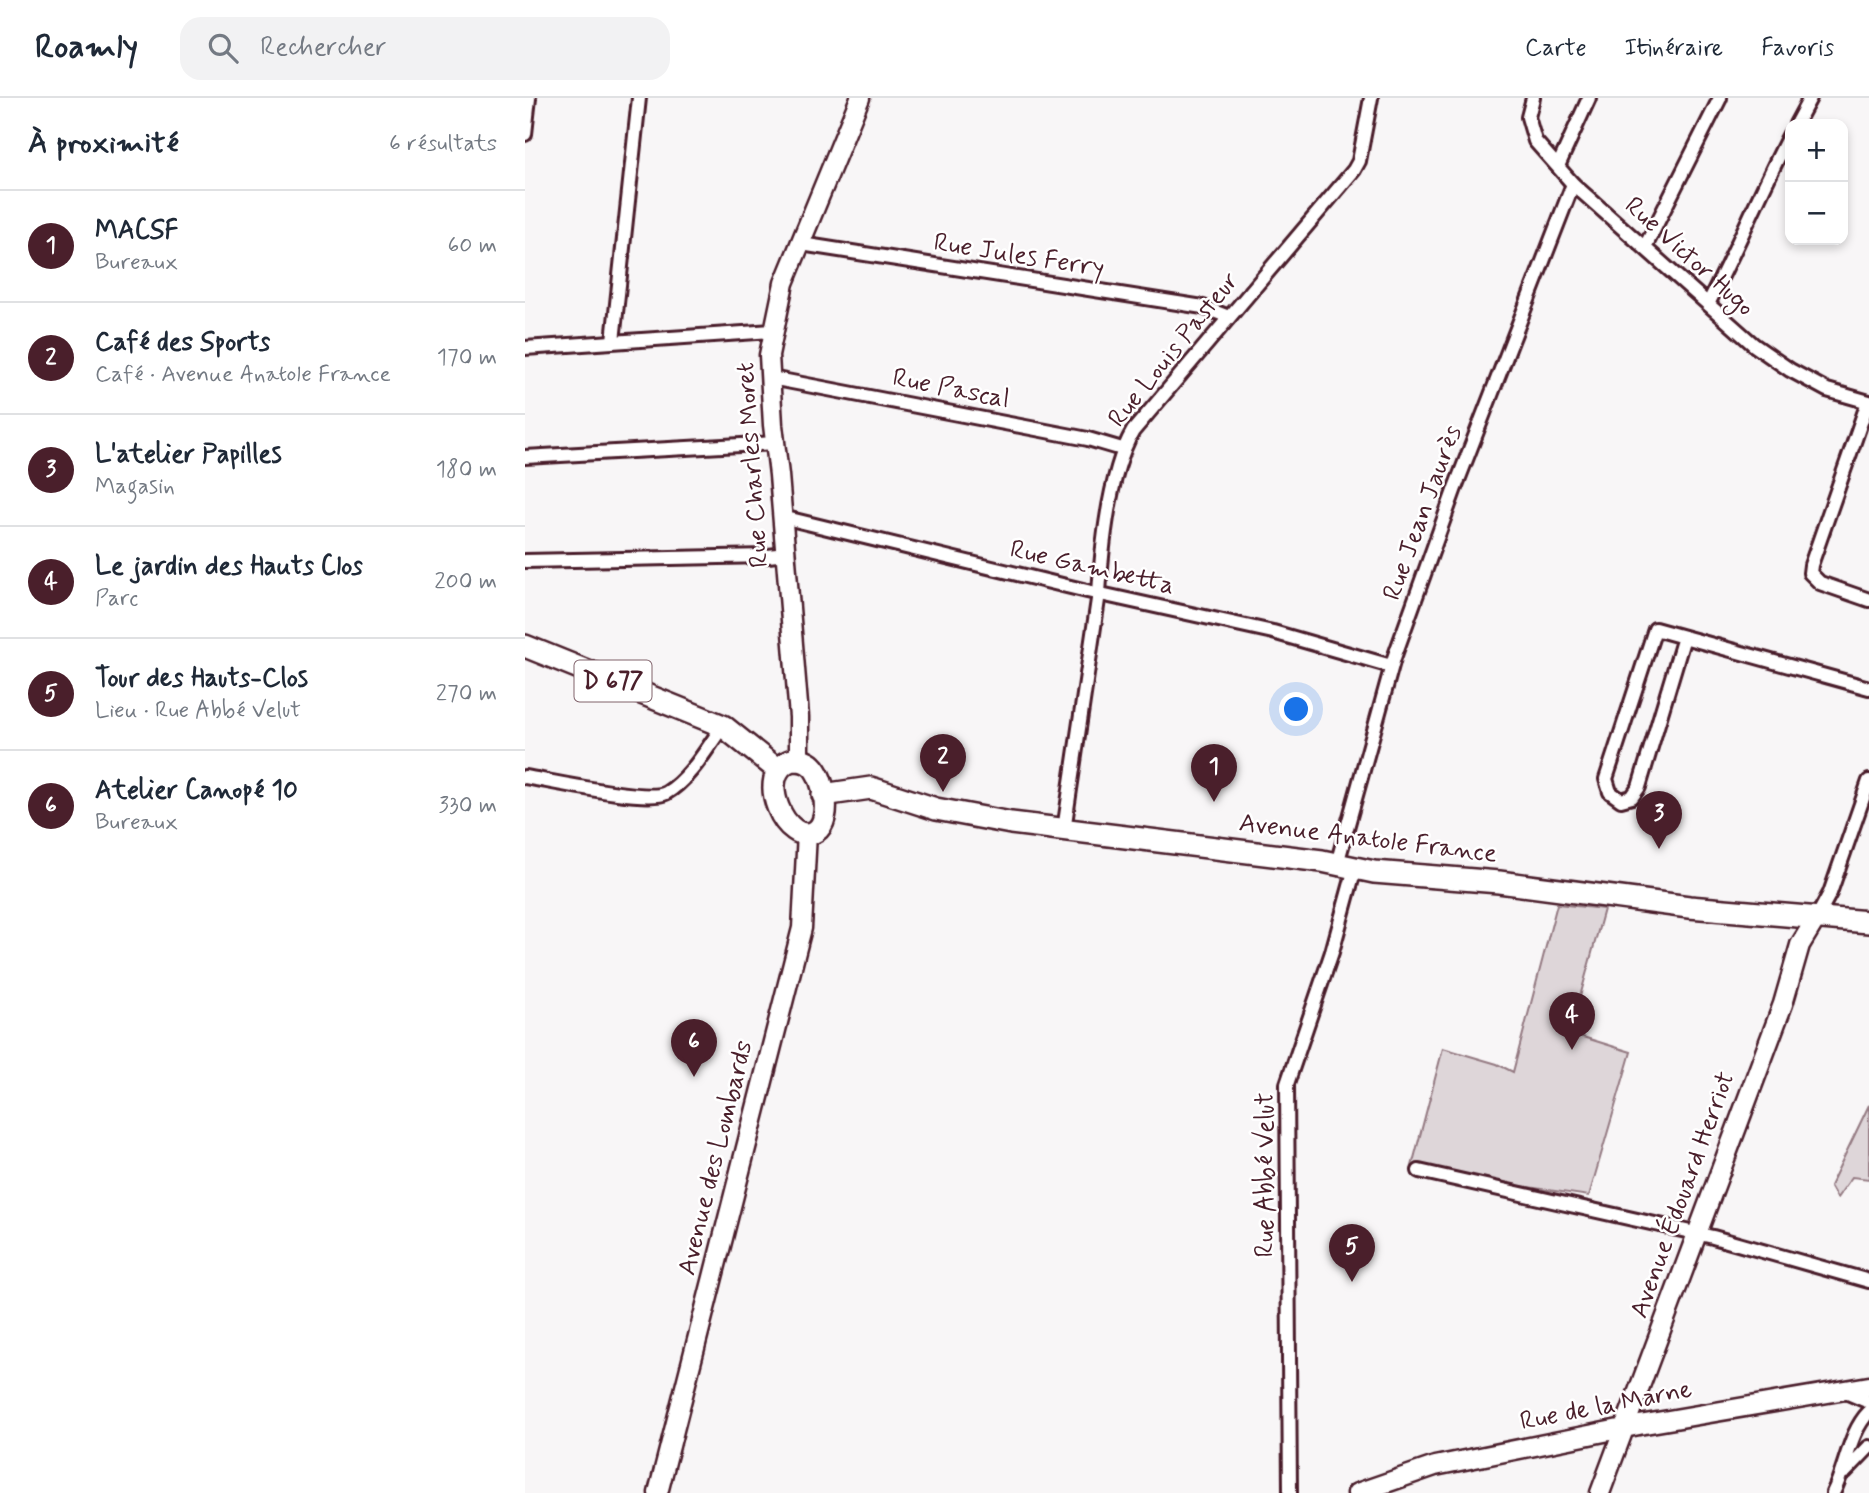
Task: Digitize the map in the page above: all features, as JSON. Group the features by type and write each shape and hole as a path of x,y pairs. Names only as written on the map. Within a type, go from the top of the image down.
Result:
{"main road":[{"name":"D 677","path":"525,646 723,726 778,770"},
{"path":"799,760 810,764 814,769 826,813 823,824 816,831 807,833 792,830 785,822 773,785 778,770 786,762 799,760"},
{"name":"Avenue Anatole France","path":"823,795 871,788 936,809 976,818 1346,866 1374,872 1508,883 1689,906 1869,922"}],"street":[{"path":"525,134 529,98"},
{"path":"613,341 639,98"},
{"name":"Rue Charles Moret","path":"799,760 799,717 769,355 784,283 860,98"},
{"name":"Rue Charles Moret","path":"844,138 868,98"},
{"name":"Rue Louis Pasteur","path":"1064,830 1115,480 1122,449 1133,431 1354,170 1359,160 1371,98"},
{"name":"Rue Victor Hugo","path":"1533,98 1528,117 1535,141 1573,184 1754,345 1790,370 1827,390 1869,402"},
{"path":"1559,166 1589,98"},
{"path":"1645,247 1720,98"},
{"path":"1799,119 1810,98"},
{"path":"1709,304 1785,143"},
{"name":"Rue Jean Jaurès","path":"1346,866 1391,666 1455,488 1573,184"},
{"name":"Rue Jules Ferry","path":"801,244 1203,307 1229,317"},
{"path":"525,348 773,331"},
{"name":"Rue Pascal","path":"771,378 1088,439 1122,449"},
{"path":"1869,402 1810,573 1820,583 1869,600"},
{"path":"525,457 775,443"},
{"name":"Rue Gambetta","path":"782,517 1273,632 1391,666"},
{"path":"525,561 786,554"},
{"path":"1684,637 1639,787 1632,797 1621,800 1610,792 1606,779 1655,629 1869,688"},
{"path":"525,777 617,792 661,795 687,774 723,726"},
{"path":"1817,917 1830,893 1869,781"},
{"name":"Avenue des Lombards","path":"658,1493 802,928 807,833"},
{"name":"Rue Abbé Velut","path":"1290,1493 1287,1084 1332,952 1346,866"},
{"name":"Avenue Édouard Herriot","path":"1600,1493 1695,1233 1783,1004 1800,946 1817,917"},
{"path":"1419,1171 1695,1233 1869,1281"},
{"name":"Rue de la Marne","path":"1357,1493 1435,1466 1624,1428 1869,1386"},
{"path":"1843,1391 1869,1402"},
{"path":"1843,1475 1849,1450 1869,1412"},
{"path":"1833,1493 1843,1475 1869,1447"}],"shaded area":[{"path":"1557,904 1604,909 1570,1033 1631,1052 1589,1196 1411,1170 1443,1048 1497,1064 1513,1072"},
{"path":"1869,1105 1869,1179 1852,1177 1837,1198 1830,1186"}],"place":[{"name":"Café des Sports","path":"943,792"},
{"name":"MACSF","path":"1214,802"},
{"name":"L'atelier Papilles","path":"1659,849"},
{"name":"Le jardin des Hauts Clos","path":"1572,1050"},
{"name":"Atelier Canopé 10","path":"694,1077"},
{"name":"Tour des Hauts-Clos","path":"1352,1282"}]}
